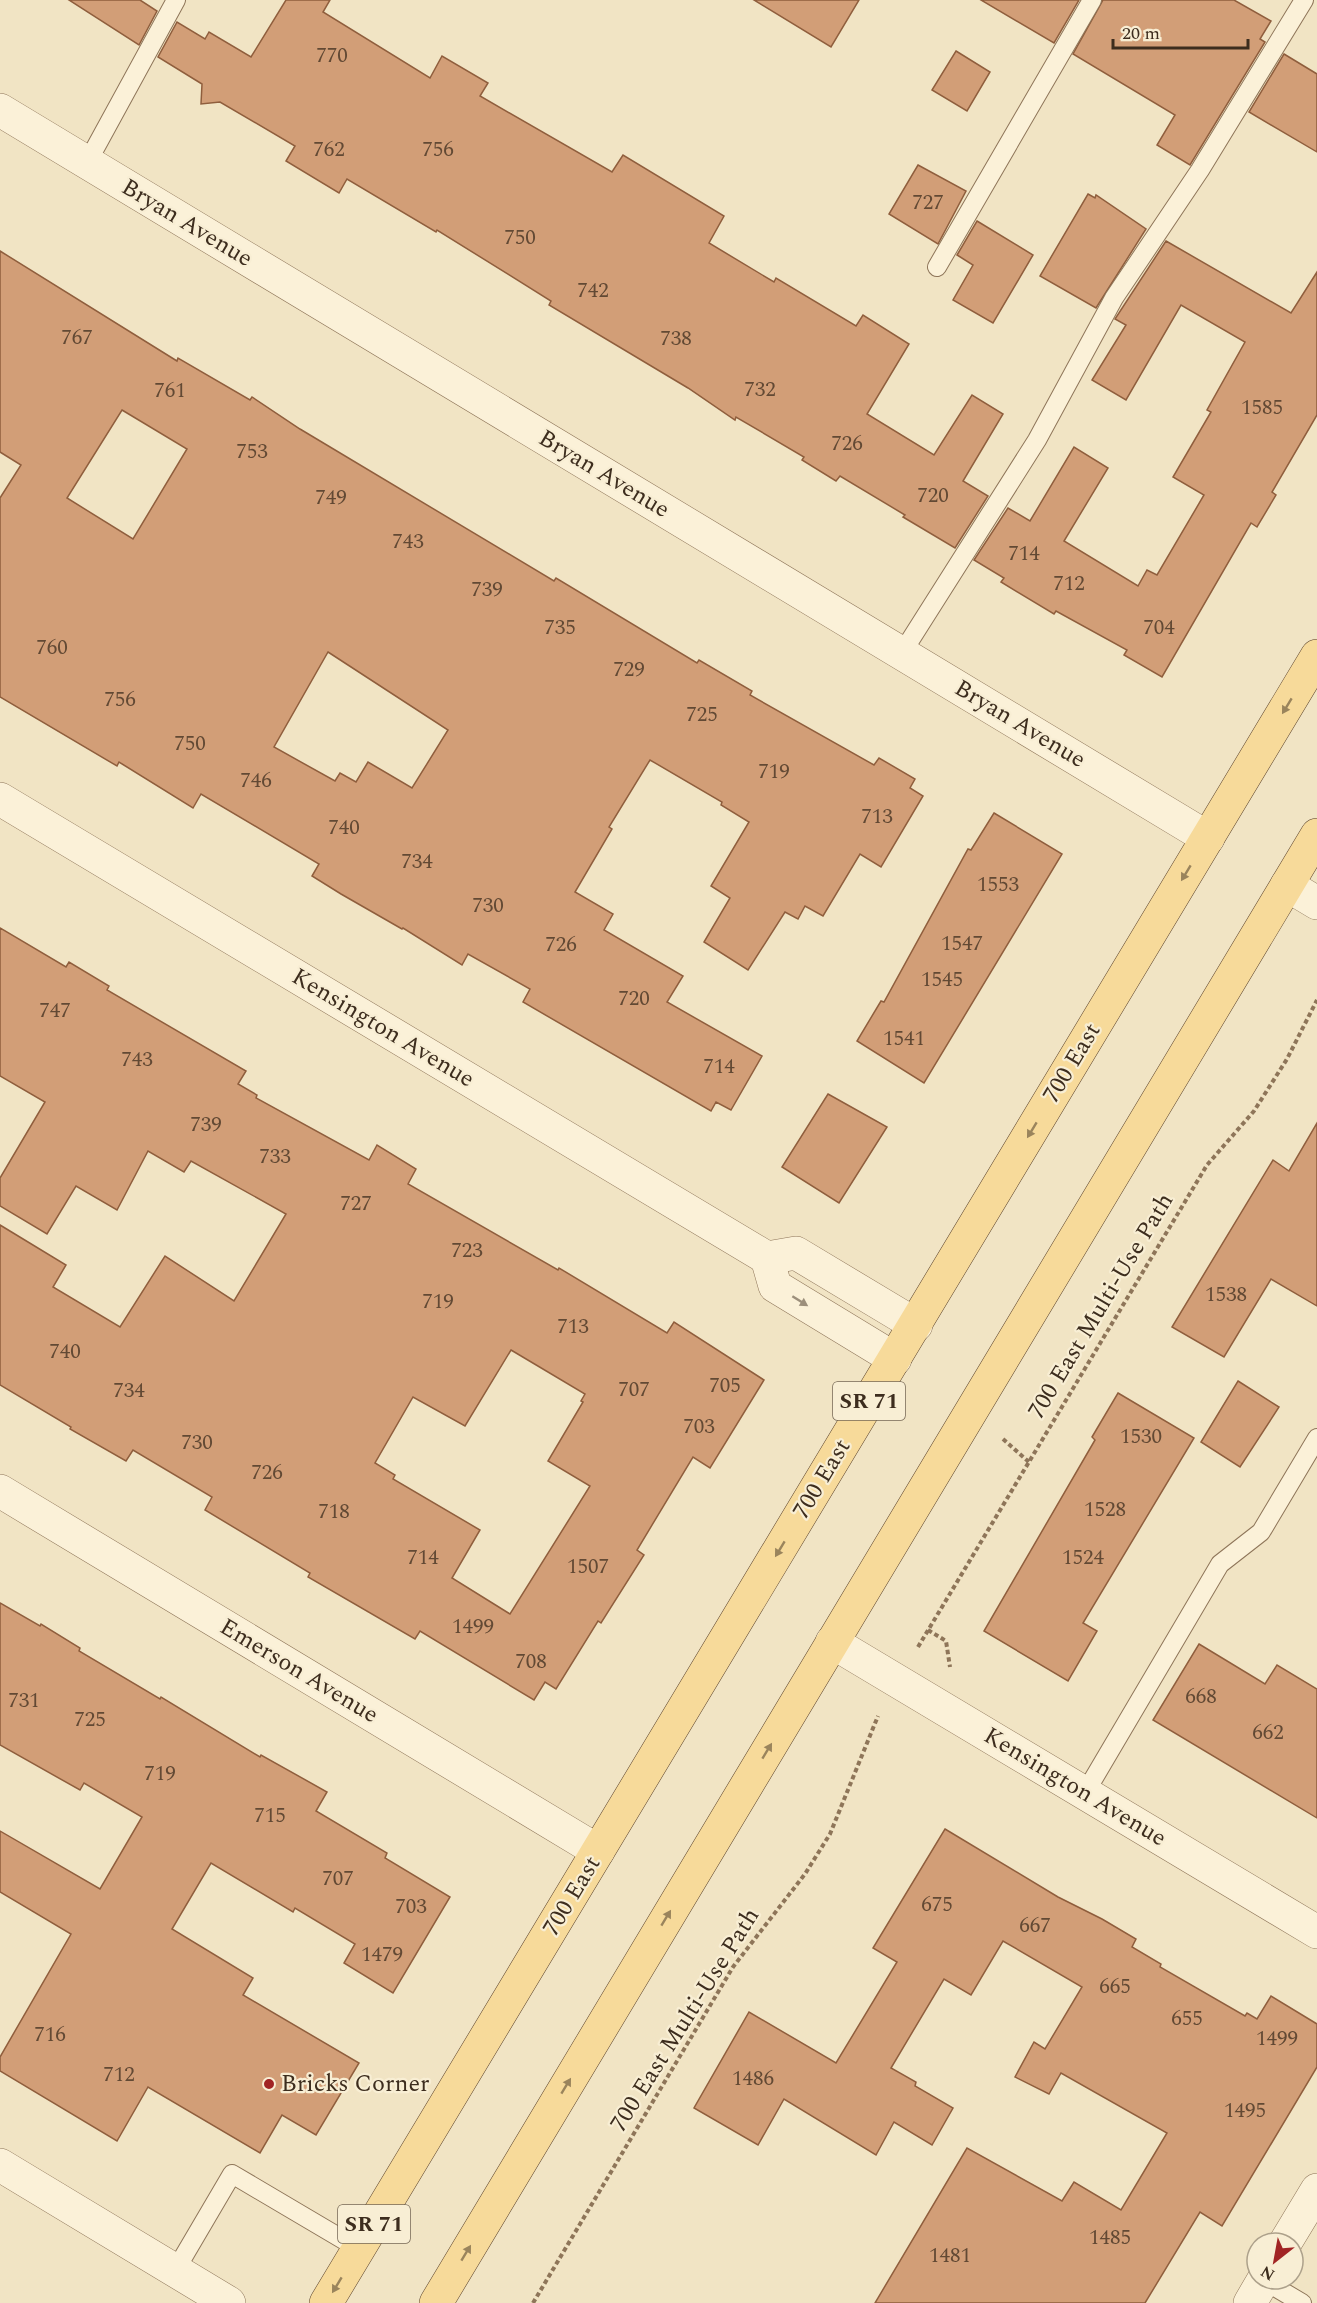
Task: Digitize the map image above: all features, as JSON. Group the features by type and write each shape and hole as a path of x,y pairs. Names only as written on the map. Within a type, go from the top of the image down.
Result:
{"main road":[{"name":"700 East","path":"326,2303 1317,656"},
{"path":"436,2303 1317,835"}],"street":[{"name":"Bryan Avenue","path":"0,110 1208,838"},
{"name":"Kensington Avenue","path":"0,799 766,1258"},
{"path":"1287,885 1317,903"},
{"path":"895,1359 776,1286 766,1258 796,1253 916,1325"},
{"name":"Emerson Avenue","path":"0,1491 598,1851"},
{"name":"Kensington Avenue","path":"832,1642 1317,1932"},
{"path":"0,2165 229,2303"},
{"path":"1292,2231 1317,2190"}],"lane":[{"path":"87,162 176,0"},
{"path":"937,267 1092,0"},
{"path":"902,653 1037,440 1114,297 1200,171 1304,0"},
{"path":"1085,1793 1220,1564 1261,1532 1317,1438"},
{"path":"175,2271 232,2174 359,2249"},
{"path":"1270,2291 1302,2303"}],"path":[{"name":"700 East Multi-Use Path","path":"924,1636 1207,1165 1254,1111 1287,1059 1317,1000"},
{"path":"1009,1444 1029,1462"},
{"path":"928,1630 946,1641"},
{"name":"700 East Multi-Use Path","path":"533,2303 734,1967 805,1874 830,1834 875,1721"}],"building":[{"path":"69,0 140,0 157,11 139,45"},
{"path":"286,0 330,0 323,12 430,78 442,56 488,83 480,96 612,172 623,155 724,216 709,243 774,282 776,278 856,326 863,315 909,344 867,414 934,455 972,395 1003,414 963,481 988,496 955,548 840,476 836,481 802,460 804,457 736,417 735,420 688,388 549,305 551,301 437,230 436,232 347,179 339,193 286,161 295,146 220,102 201,104 202,84 158,57 177,22 205,39 209,32 251,57"},
{"path":"754,0 859,0 831,47"},
{"path":"981,0 1079,0 1054,43"},
{"path":"1103,0 1234,0 1271,21 1260,39 1265,42 1190,165 1157,145 1175,115 1073,54"},
{"path":"956,51 990,72 967,111 932,90"},
{"path":"1284,54 1317,74 1317,152 1249,112"},
{"path":"918,165 966,191 938,244 889,214"},
{"path":"1088,194 1095,198 1096,195 1146,229 1096,308 1040,276"},
{"path":"977,221 1033,255 993,323 953,300 973,265 957,255"},
{"path":"1166,241 1291,313 1317,272 1317,415 1272,492 1276,495 1257,527 1251,523 1162,677 1124,655 1127,650 1056,611 1054,614 1001,582 1004,578 974,560 1008,508 1030,521 1074,447 1108,468 1064,541 1138,586 1147,570 1157,575 1204,495 1173,477 1211,412 1207,410 1245,342 1181,305 1126,400 1092,380 1126,325 1115,319"},
{"path":"0,251 177,361 178,358 250,400 252,397 300,429 554,581 556,578 697,663 699,660 752,691 750,695 874,765 879,758 915,779 910,788 923,796 881,867 860,854 823,916 805,906 798,919 785,912 748,970 704,942 730,898 711,886 749,822 721,805 722,802 650,760 609,827 612,829 575,892 613,914 604,930 683,976 667,1002 762,1056 731,1110 716,1102 711,1111 523,1002 530,989 468,954 462,965 312,876 319,864 201,794 193,808 119,762 117,766 0,697 0,498 21,465 0,452","holes":["122,410 187,449 133,539 67,498","328,652 448,730 412,788 368,762 356,782 340,773 335,781 274,747"]},
{"path":"994,813 1062,854 924,1083 857,1041 881,1001 884,1002 968,849 971,850"},
{"path":"0,928 66,967 69,962 109,986 107,990 246,1071 238,1084 257,1095 256,1098 369,1160 377,1145 416,1169 408,1184 558,1270 559,1268 667,1333 674,1322 764,1380 710,1468 693,1457 637,1550 644,1555 601,1623 598,1621 556,1689 545,1682 534,1700 420,1631 415,1639 308,1577 310,1573 205,1510 212,1497 133,1450 126,1461 0,1385 0,1225 66,1265 53,1287 120,1327 165,1256 234,1301 286,1214 191,1161 184,1172 148,1151 117,1210 76,1186 47,1234 0,1206 0,1178 45,1102 0,1076","holes":["511,1350 585,1394 581,1401 583,1402 548,1461 590,1486 510,1614 452,1578 480,1530 393,1479 395,1475 375,1463 413,1397 465,1426"]},
{"path":"828,1094 887,1127 839,1203 782,1167"},
{"path":"1317,1123 1317,1306 1271,1279 1224,1357 1172,1327 1273,1160 1289,1171"},
{"path":"1238,1381 1279,1407 1240,1467 1201,1442"},
{"path":"1118,1393 1194,1438 1083,1623 1097,1631 1068,1681 984,1631 1095,1440 1092,1437"},
{"path":"0,1603 40,1626 41,1624 80,1648 79,1651 260,1757 261,1755 327,1792 316,1811 387,1853 385,1858 450,1897 393,1993 344,1963 355,1944 295,1908 293,1912 211,1863 172,1929 253,1978 243,1995 359,2063 316,2135 282,2115 260,2153 148,2087 117,2141 0,2071 0,2057 71,1934 0,1892 0,1831 100,1889 142,1817 84,1783 80,1790 0,1745"},
{"path":"1199,1644 1265,1684 1277,1665 1317,1689 1317,1818 1153,1720"},
{"path":"945,1829 1058,1897 1136,1939 1132,1947 1161,1964 1160,1967 1245,2016 1247,2013 1257,2019 1271,1996 1317,2024 1317,2067 1222,2226 1200,2212 1145,2303 875,2303 967,2148 1062,2201 1074,2182 1121,2210 1167,2133 1061,2073 1049,2094 1015,2077 1034,2042 1045,2049 1082,1987 1003,1941 971,1995 944,1979 891,2068 916,2082 915,2086 953,2108 932,2145 894,2122 876,2155 784,2099 758,2145 694,2108 749,2012 836,2063 897,1962 873,1948"}],"place":[{"name":"Bricks Corner","path":"269,2084"}]}
